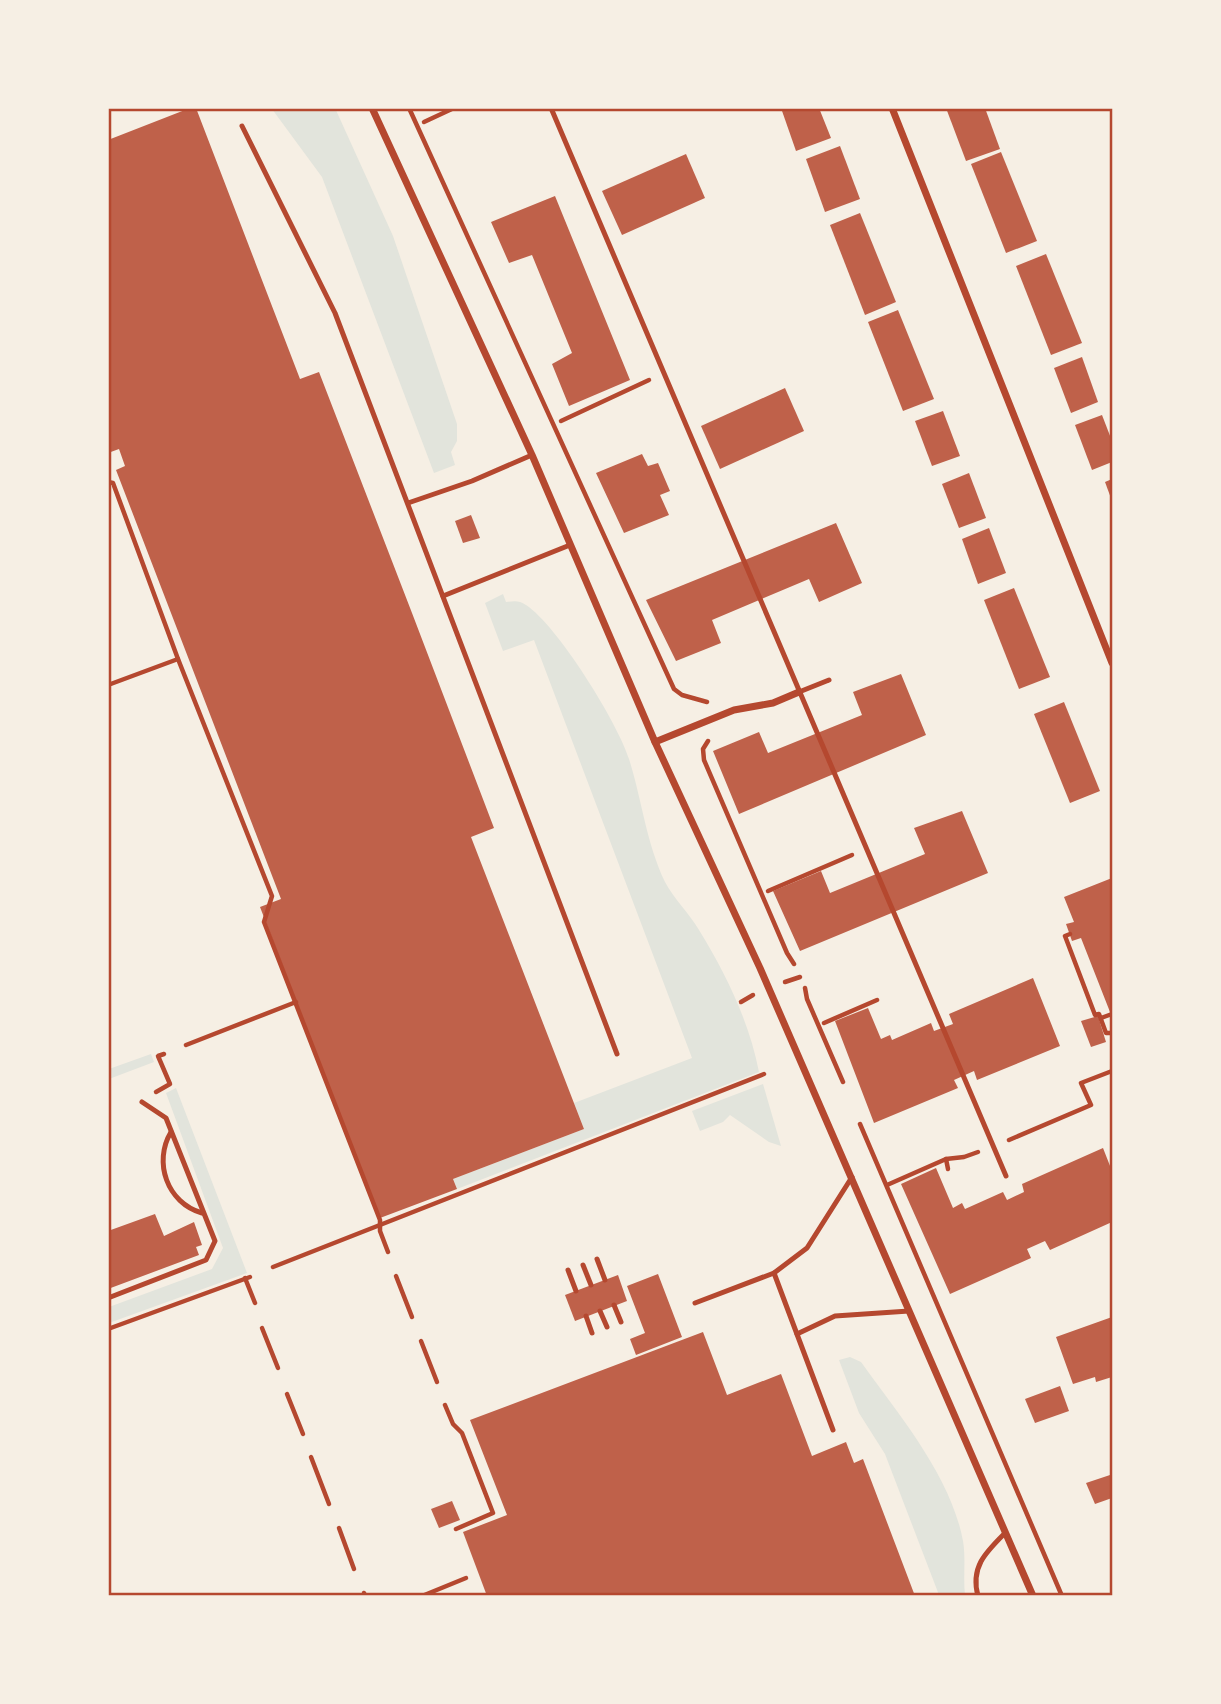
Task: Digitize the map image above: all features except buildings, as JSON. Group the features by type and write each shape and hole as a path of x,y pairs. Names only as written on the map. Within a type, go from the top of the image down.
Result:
{"street":[{"path":"372,108 532,455 655,742 760,968 1033,1595"},
{"path":"892,108 1112,663"},
{"path":"655,742 734,710 773,703 799,692"}],"lane":[{"path":"551,108 1006,1176"},
{"path":"242,126 335,313 617,1054"},
{"path":"408,503 472,481 532,455"},
{"path":"443,596 570,545"},
{"path":"799,692 829,680"},
{"path":"108,1298 206,1260 215,1241 166,1118 142,1102"},
{"path":"171,1132 163,1146 161,1161 165,1172 176,1200 187,1209 202,1213"},
{"path":"695,1303 774,1273 807,1248 852,1177"},
{"path":"597,1259 605,1280"},
{"path":"583,1265 591,1285"},
{"path":"568,1270 576,1291"},
{"path":"774,1273 833,1430"},
{"path":"614,1305 621,1322"},
{"path":"600,1311 607,1327"},
{"path":"797,1334 835,1316 909,1311"},
{"path":"586,1316 592,1333"},
{"path":"978,1595 974,1581 981,1558 1005,1534"}],"path":[{"path":"409,108 674,689 682,695 703,698 710,708"},
{"path":"424,122 454,108"},
{"path":"562,421 664,373"},
{"path":"108,482 113,483 178,659 272,896 264,922 297,1002 380,1226 387,1252"},
{"path":"108,685 178,659"},
{"path":"710,737 703,749 705,760 794,964"},
{"path":"768,891 866,849"},
{"path":"1070,934 1065,936 1095,1015 1099,1014 1106,1033 1112,1033"},
{"path":"784,982 800,976"},
{"path":"805,988 807,999 843,1082"},
{"path":"741,1002 754,995"},
{"path":"824,1023 877,1000"},
{"path":"186,1045 297,1002"},
{"path":"1101,1018 1112,1014"},
{"path":"164,1054 159,1056 170,1084 164,1086"},
{"path":"887,1185 946,1159 964,1157 1091,1105 1081,1083 1112,1071"},
{"path":"273,1267 764,1074"},
{"path":"860,1124 1062,1595"},
{"path":"946,1159 948,1169"},
{"path":"396,1276 412,1317"},
{"path":"108,1329 247,1277 255,1303"},
{"path":"262,1328 278,1368"},
{"path":"421,1341 437,1382"},
{"path":"287,1394 303,1434"},
{"path":"445,1405 453,1424 462,1433 493,1513 456,1529"},
{"path":"311,1457 329,1504"},
{"path":"339,1528 354,1569"},
{"path":"422,1595 466,1578"}],"shaded area":[{"path":"335,108 393,236 457,424 457,441 451,452 455,465 434,473 322,177 272,109"},
{"path":"503,594 506,602 514,601 526,605 554,632 613,723 634,774 649,836 665,882 699,930 727,981 743,1016 759,1072 457,1189 453,1179 584,1129 574,1103 692,1058 534,640 503,651 485,603"},
{"path":"151,1054 154,1062 109,1079 109,1069"},
{"path":"763,1084 781,1146 769,1142 730,1115 723,1122 700,1131 692,1111"},
{"path":"176,1088 247,1273 109,1323 109,1307 212,1269 223,1248 166,1093"},
{"path":"850,1357 861,1362 907,1425 947,1493 963,1541 965,1595 939,1595 885,1454 859,1413 839,1360"}]}
